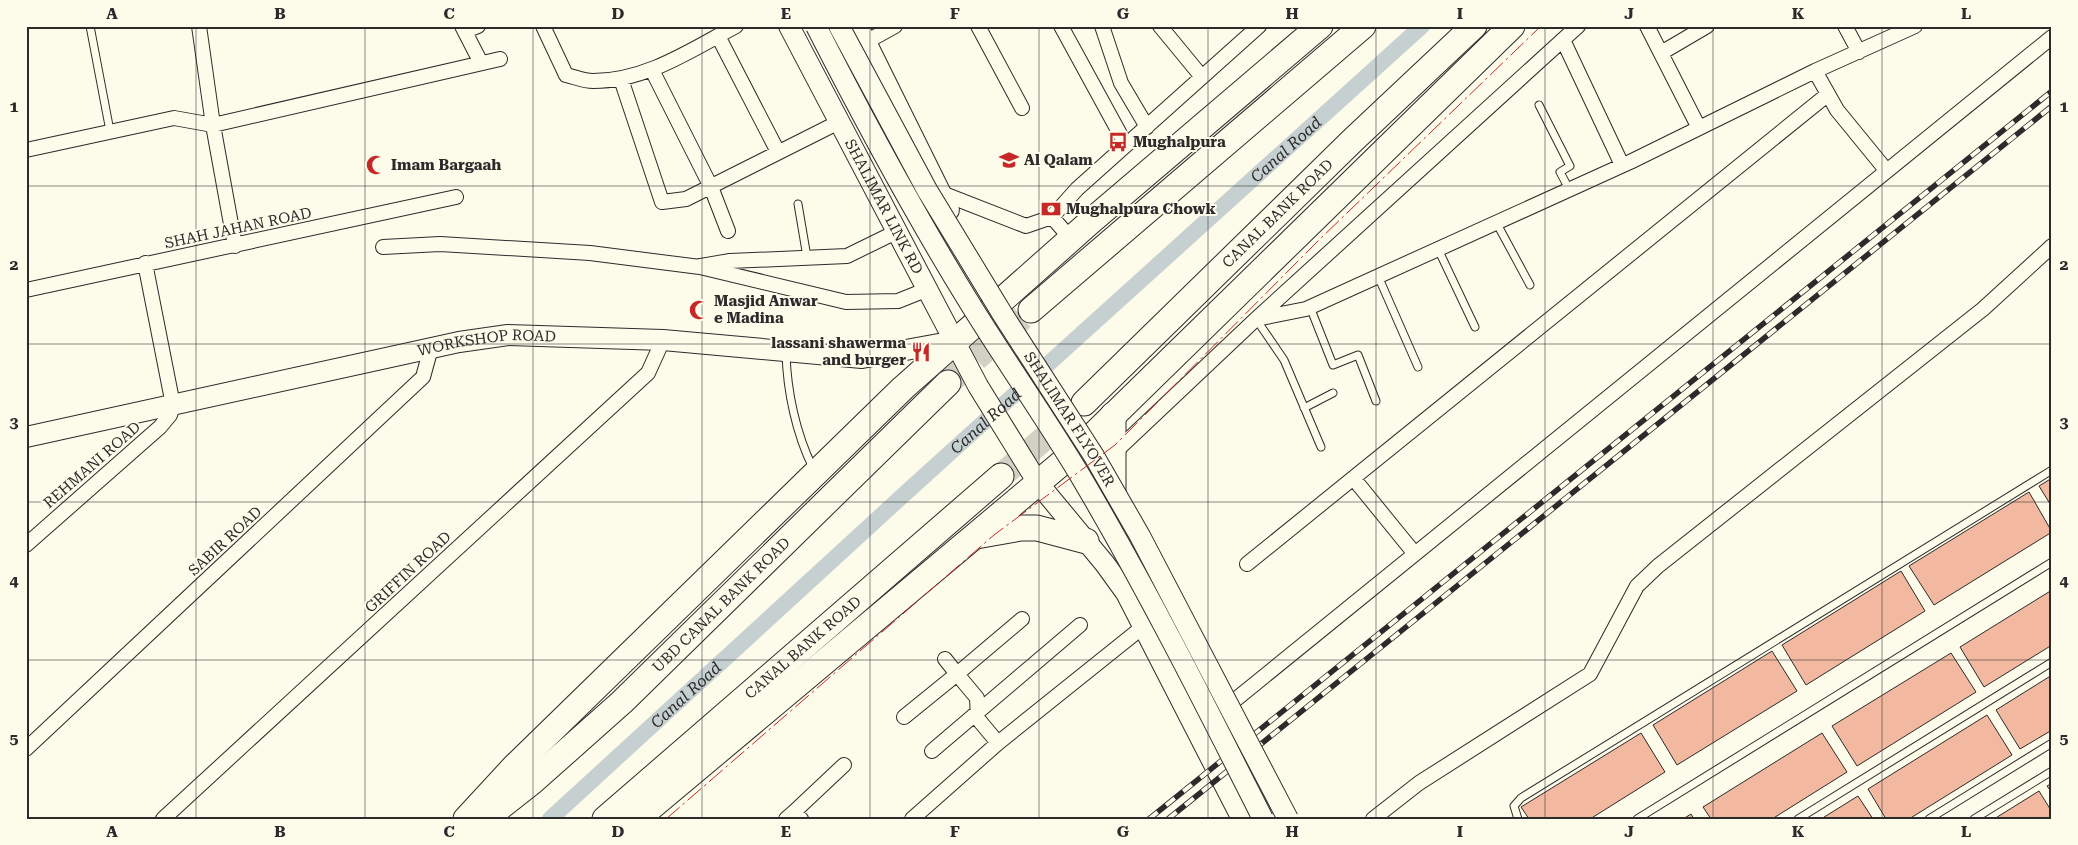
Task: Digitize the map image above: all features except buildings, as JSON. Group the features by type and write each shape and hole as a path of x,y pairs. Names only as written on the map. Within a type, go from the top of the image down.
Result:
{"highway":[{"path":"466,819 514,767 903,388 1071,239 1320,26"},
{"path":"1031,310 1363,26"},
{"name":"CANAL BANK ROAD","path":"1072,406 1474,26"},
{"path":"637,819 1082,446 1512,26"},
{"name":"UBD CANAL BANK ROAD","path":"486,819 532,782 622,702 948,383"},
{"path":"1113,415 1113,497"},
{"name":"CANAL BANK ROAD","path":"605,819 1001,476"},
{"path":"974,536 1021,528 1037,528 1086,541"}],"main road":[{"name":"SHALIMAR LINK RD","path":"789,26 978,386 1038,483 1126,593 1209,758 1242,819"},
{"name":"SHALIMAR FLYOVER","path":"816,26 904,193 969,302 1076,470 1122,548 1182,658 1263,819"},
{"name":"SHALIMAR FLYOVER","path":"839,26 927,190 1003,315 1094,456 1140,536 1288,819"},
{"path":"862,34 939,192 1017,337 1072,406 1082,446 1235,700 1297,819"},
{"name":"WORKSHOP ROAD","path":"26,437 431,348 508,335 662,340 862,358 955,342"},
{"path":"1209,758 1251,730"}],"street":[{"path":"478,26 464,29 481,63"},
{"path":"544,26 566,75 591,81 621,79 652,70 736,26"},
{"path":"862,34 895,26"},
{"path":"978,26 1022,108"},
{"path":"1061,26 1126,145"},
{"path":"1102,26 1121,83 1147,126"},
{"path":"1160,26 1202,77"},
{"path":"939,192 1026,226 1052,217 1077,189 1259,26"},
{"path":"1113,454 1256,319 1578,26"},
{"path":"1648,26 1699,128"},
{"path":"1661,53 1707,26"},
{"path":"1845,26 1859,52"},
{"path":"1256,319 1310,307 1622,165 1815,71 1915,26"},
{"path":"201,27 213,125 235,246"},
{"path":"718,36 778,152"},
{"path":"1235,700 2052,37"},
{"path":"1563,40 1622,165"},
{"path":"26,150 174,118 213,125 500,59"},
{"path":"652,70 711,186 728,230"},
{"path":"1815,71 1827,95 1886,170"},
{"path":"621,79 662,202 686,199 839,122"},
{"path":"1247,564 1827,95"},
{"name":"SHAH JAHAN ROAD","path":"26,290 456,197"},
{"path":"1052,217 1071,239"},
{"path":"700,267 730,261 847,256 896,232"},
{"path":"383,247 440,244 570,252 700,267 846,302 898,301 928,290"},
{"path":"1372,819 1419,782 1590,674 1637,586 1658,566 1983,309 2052,246"},
{"path":"145,263 173,405"},
{"name":"GRIFFIN ROAD","path":"163,819 648,373 662,340"},
{"name":"SABIR ROAD","path":"26,749 423,377 431,348"},
{"name":"REHMANI ROAD","path":"26,545 160,427 170,416 173,405"},
{"path":"1354,479 1414,554"},
{"path":"904,717 1022,619"},
{"path":"932,750 976,715 1080,625"},
{"path":"912,819 998,743 1144,626"},
{"path":"945,659 977,698 976,715 998,743"},
{"path":"794,816 844,765"}],"lane":[{"path":"90,26 110,131"},
{"path":"1539,105 1570,166 1560,172 1569,189"},
{"path":"798,204 808,257"},
{"path":"1496,222 1530,285"},
{"path":"1438,249 1475,327"},
{"path":"1378,276 1418,367"},
{"path":"1310,307 1333,366 1358,355 1376,401"},
{"path":"1256,319 1284,360 1321,448"},
{"path":"786,352 792,403 805,452 815,473"},
{"path":"1304,408 1334,393"},
{"path":"1518,819 1514,806 1521,798 2052,470"},
{"path":"1637,819 2052,562"},
{"path":"1798,819 2052,662"},
{"path":"1929,819 2052,743"},
{"path":"1974,819 2052,771"}],"waterway":[{"name":"Canal Road","path":"550,819 910,489 1422,26"}],"tunnel":[{"path":"948,383 1031,310"},
{"path":"1001,476 1071,415"}],"railway":[{"path":"1149,819 2052,91"},
{"path":"1168,819 2052,106"}],"power":[{"path":"666,819 994,535 1115,445 1319,240 1541,26"}],"place":[{"name":"Mughalpura","path":"1118,142"},
{"name":"Al Qalam","path":"1009,160"},
{"name":"Imam Bargaah","path":"376,165"},
{"name":"Mughalpura Chowk","path":"1051,209"},
{"name":"Masjid Anwar e Madina","path":"699,310"},
{"name":"lassani shawerma and burger","path":"921,352"}]}
